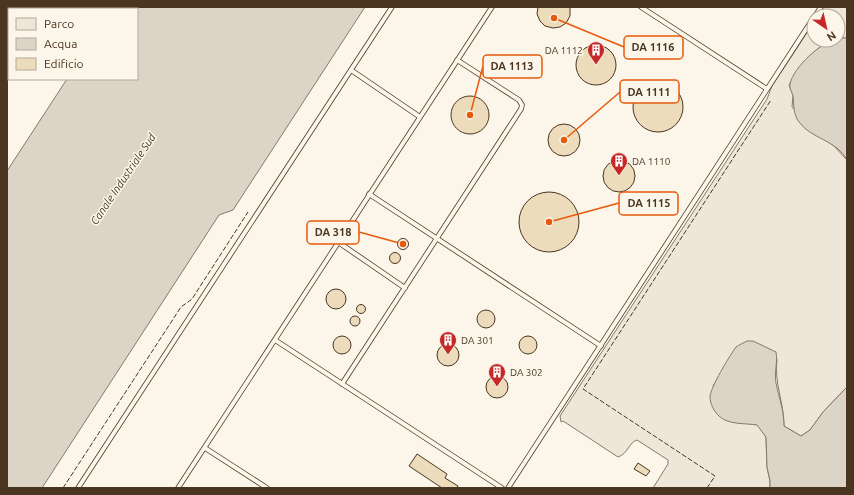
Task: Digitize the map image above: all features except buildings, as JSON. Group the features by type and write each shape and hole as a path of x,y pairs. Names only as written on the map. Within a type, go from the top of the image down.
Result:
{"lane":[{"path":"78,488 392,7"},
{"path":"178,488 492,7"},
{"path":"641,7 767,89"},
{"path":"508,488 806,28"},
{"path":"342,384 511,127 522,105 519,100 457,60"},
{"path":"351,70 420,117"},
{"path":"369,194 601,346"},
{"path":"338,242 405,288"},
{"path":"275,340 502,488"},
{"path":"205,448 267,488"}],"green space":[{"path":"847,7 847,38 846,8 822,8"},
{"path":"806,34 806,48 819,48 812,54 797,72 789,85 793,95 792,107 847,160 847,387 823,412 810,430 801,436 784,426 784,417 776,368 777,359 737,347 713,386 732,422 743,422 758,425 766,437 767,467 770,488 653,488 668,464 668,460 637,440 634,441 624,453 618,457 563,421 561,422 560,416 767,99 772,86"}],"water":[{"name":"Canale Industriale Sud","path":"365,7 233,210 219,215 42,488 7,488 7,171 66,80 138,80 138,8 114,8"},
{"path":"847,38 847,160 843,153 837,148 804,128 797,119 795,113 793,96 790,87 792,78 802,63 820,48 846,48"},
{"path":"747,341 753,341 776,352 776,379 784,426 801,436 810,430 823,412 847,387 847,488 770,488 767,467 766,437 757,425 727,421 715,412 710,399 713,387 736,347"}],"fence":[{"path":"707,488 715,476 583,389 771,100"},
{"path":"63,488 181,307 192,299 248,212"}],"place":[{"name":"DA 1116","path":"554,18"},
{"name":"DA 1112","path":"596,65"},
{"name":"DA 1113","path":"470,115"},
{"name":"DA 1111","path":"564,140"},
{"name":"DA 1110","path":"619,176"},
{"name":"DA 1115","path":"549,222"},
{"name":"DA 318","path":"403,244"},
{"name":"DA 301","path":"448,355"},
{"name":"DA 302","path":"497,387"}]}
